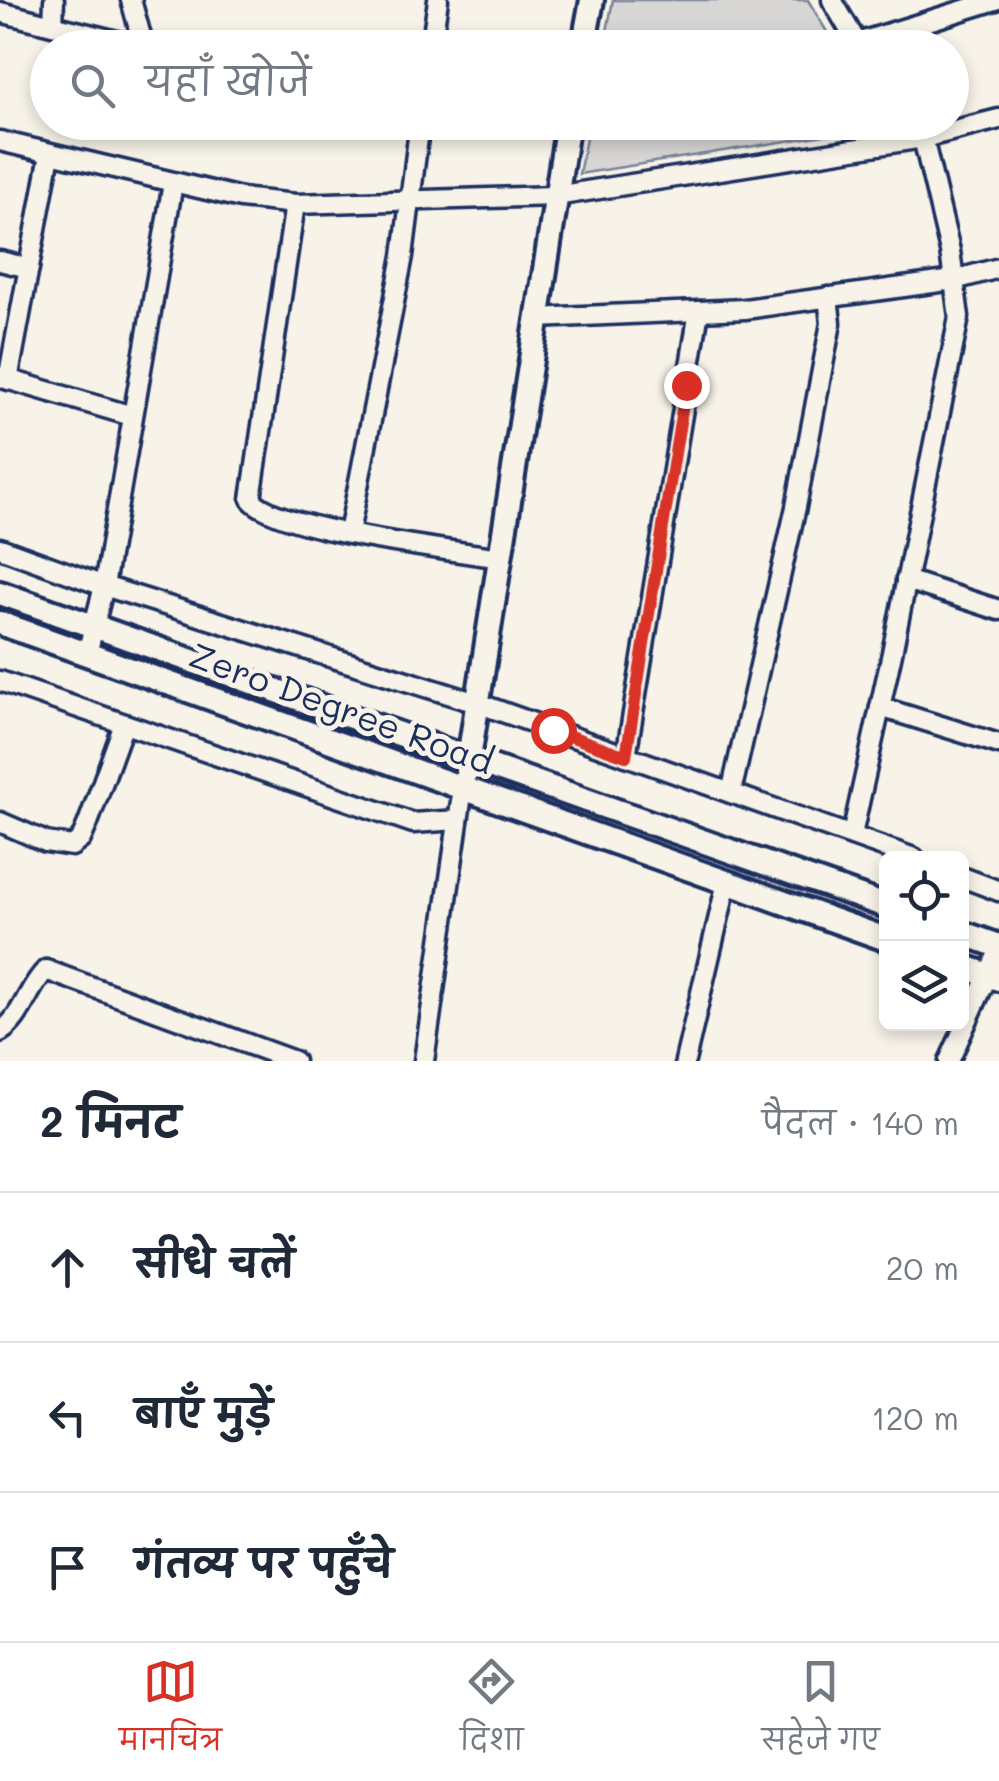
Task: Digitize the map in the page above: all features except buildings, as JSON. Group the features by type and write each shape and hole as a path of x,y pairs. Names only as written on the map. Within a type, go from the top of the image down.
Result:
{"street":[{"path":"54,0 54,25"},
{"path":"131,0 139,30"},
{"path":"434,30 438,0"},
{"path":"586,30 592,0"},
{"path":"832,0 849,30"},
{"path":"904,30 996,0"},
{"path":"0,12 74,30"},
{"path":"969,123 999,119"},
{"path":"349,534 400,274 418,140"},
{"path":"424,1061 565,140"},
{"path":"0,141 241,198 295,204 555,196 862,140"},
{"path":"852,834 959,317 954,280 919,140"},
{"path":"50,154 4,378 132,416"},
{"path":"86,654 104,586 172,183"},
{"path":"295,204 251,498 258,508 274,515 349,534 500,558"},
{"path":"0,260 29,268"},
{"path":"536,318 745,308 954,280 999,268"},
{"path":"731,793 796,507 831,323 828,297"},
{"path":"626,756 698,311"},
{"path":"0,548 104,586 480,704 896,851"},
{"path":"906,580 999,610"},
{"name":"Zero Degree Road","path":"0,593 879,904"},
{"name":"Zero Degree Road","path":"0,623 879,937"},
{"path":"0,681 413,823 458,820"},
{"path":"880,708 999,744"},
{"path":"0,822 46,842 72,846 81,839 124,724"},
{"path":"969,880 999,891"},
{"path":"685,1061 726,882"},
{"path":"949,1061 993,977 999,949 969,936"},
{"path":"969,968 993,977"},
{"path":"0,1032 10,1026 32,984 46,970 271,1057 294,1061"}],"shaded area":[{"path":"613,0 808,0 826,30 607,30"},
{"path":"586,140 793,140 579,174"}],"route":[{"path":"553,730 626,756 686,385"}]}
